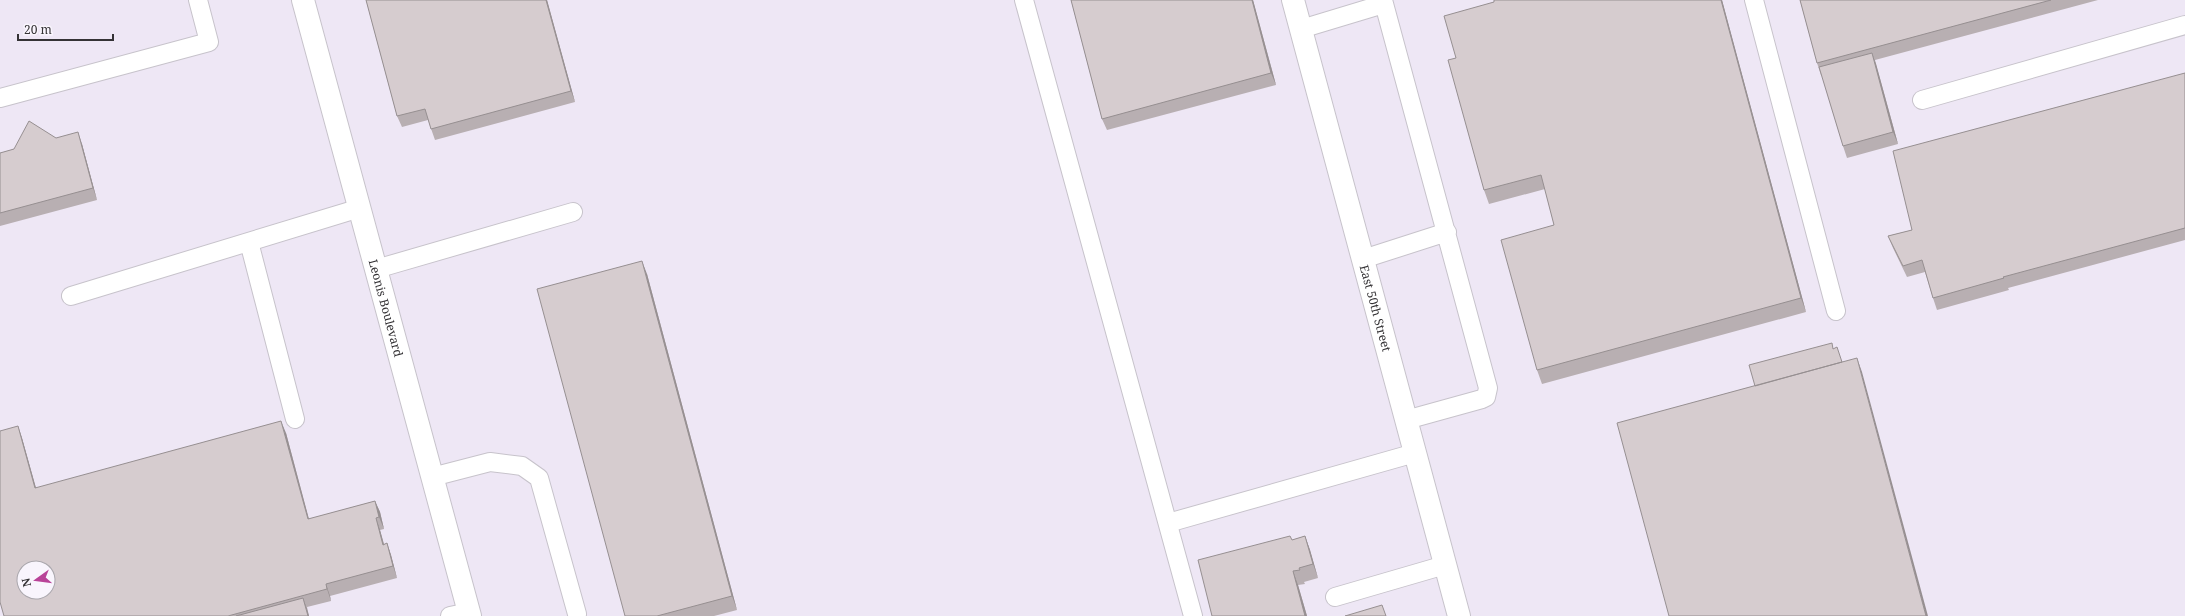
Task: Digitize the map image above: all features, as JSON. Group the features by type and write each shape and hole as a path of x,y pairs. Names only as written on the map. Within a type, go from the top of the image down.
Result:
{"street":[{"name":"Leonis Boulevard","path":"303,0 432,477 463,615"},
{"name":"East 50th Street","path":"1293,0 1459,616"}],"lane":[{"path":"0,98 209,42 198,0"},
{"path":"1024,0 1193,616"},
{"path":"1754,0 1836,311"},
{"path":"1301,29 1384,2 1447,232 1488,388 1486,397 1482,399 1406,420"},
{"path":"1922,100 2185,25"},
{"path":"71,296 360,208"},
{"path":"376,269 573,212"},
{"path":"1363,260 1447,232"},
{"path":"250,242 295,419"},
{"path":"1168,523 1415,453"},
{"path":"432,477 490,462 522,466 539,478 577,614"},
{"path":"1335,597 1445,565"}],"shaded area":[{"path":"0,0 2185,0 2185,616 0,616"}],"building":[{"path":"366,0 546,0 571,91 431,129 425,109 397,116"},
{"path":"1071,0 1252,0 1271,73 1102,119"},
{"path":"1494,0 1721,0 1801,298 1537,370 1501,240 1554,225 1541,175 1484,190 1448,60 1456,58 1444,16 1494,2"},
{"path":"1800,0 2051,0 1817,63"},
{"path":"1872,53 1893,132 1843,146 1819,67"},
{"path":"2185,73 2185,228 2003,277 2004,278 1933,298 1922,260 1903,266 1888,236 1912,230 1893,151"},
{"path":"29,121 56,138 78,132 93,188 0,213 0,153 14,149"},
{"path":"642,261 732,596 657,616 625,616 537,289"},
{"path":"1832,343 1833,349 1837,347 1842,362 1755,386 1749,365"},
{"path":"1857,358 1926,616 1669,616 1617,423"},
{"path":"281,421 308,519 375,501 379,517 376,518 383,545 387,543 393,566 326,584 327,589 228,616 4,616 0,602 0,431 18,426 35,488"},
{"path":"1290,536 1292,540 1305,536 1313,564 1299,568 1300,570 1293,571 1305,616 1212,616 1198,560"},
{"path":"303,598 308,616 236,616"},
{"path":"1382,605 1386,616 1345,616"}]}
